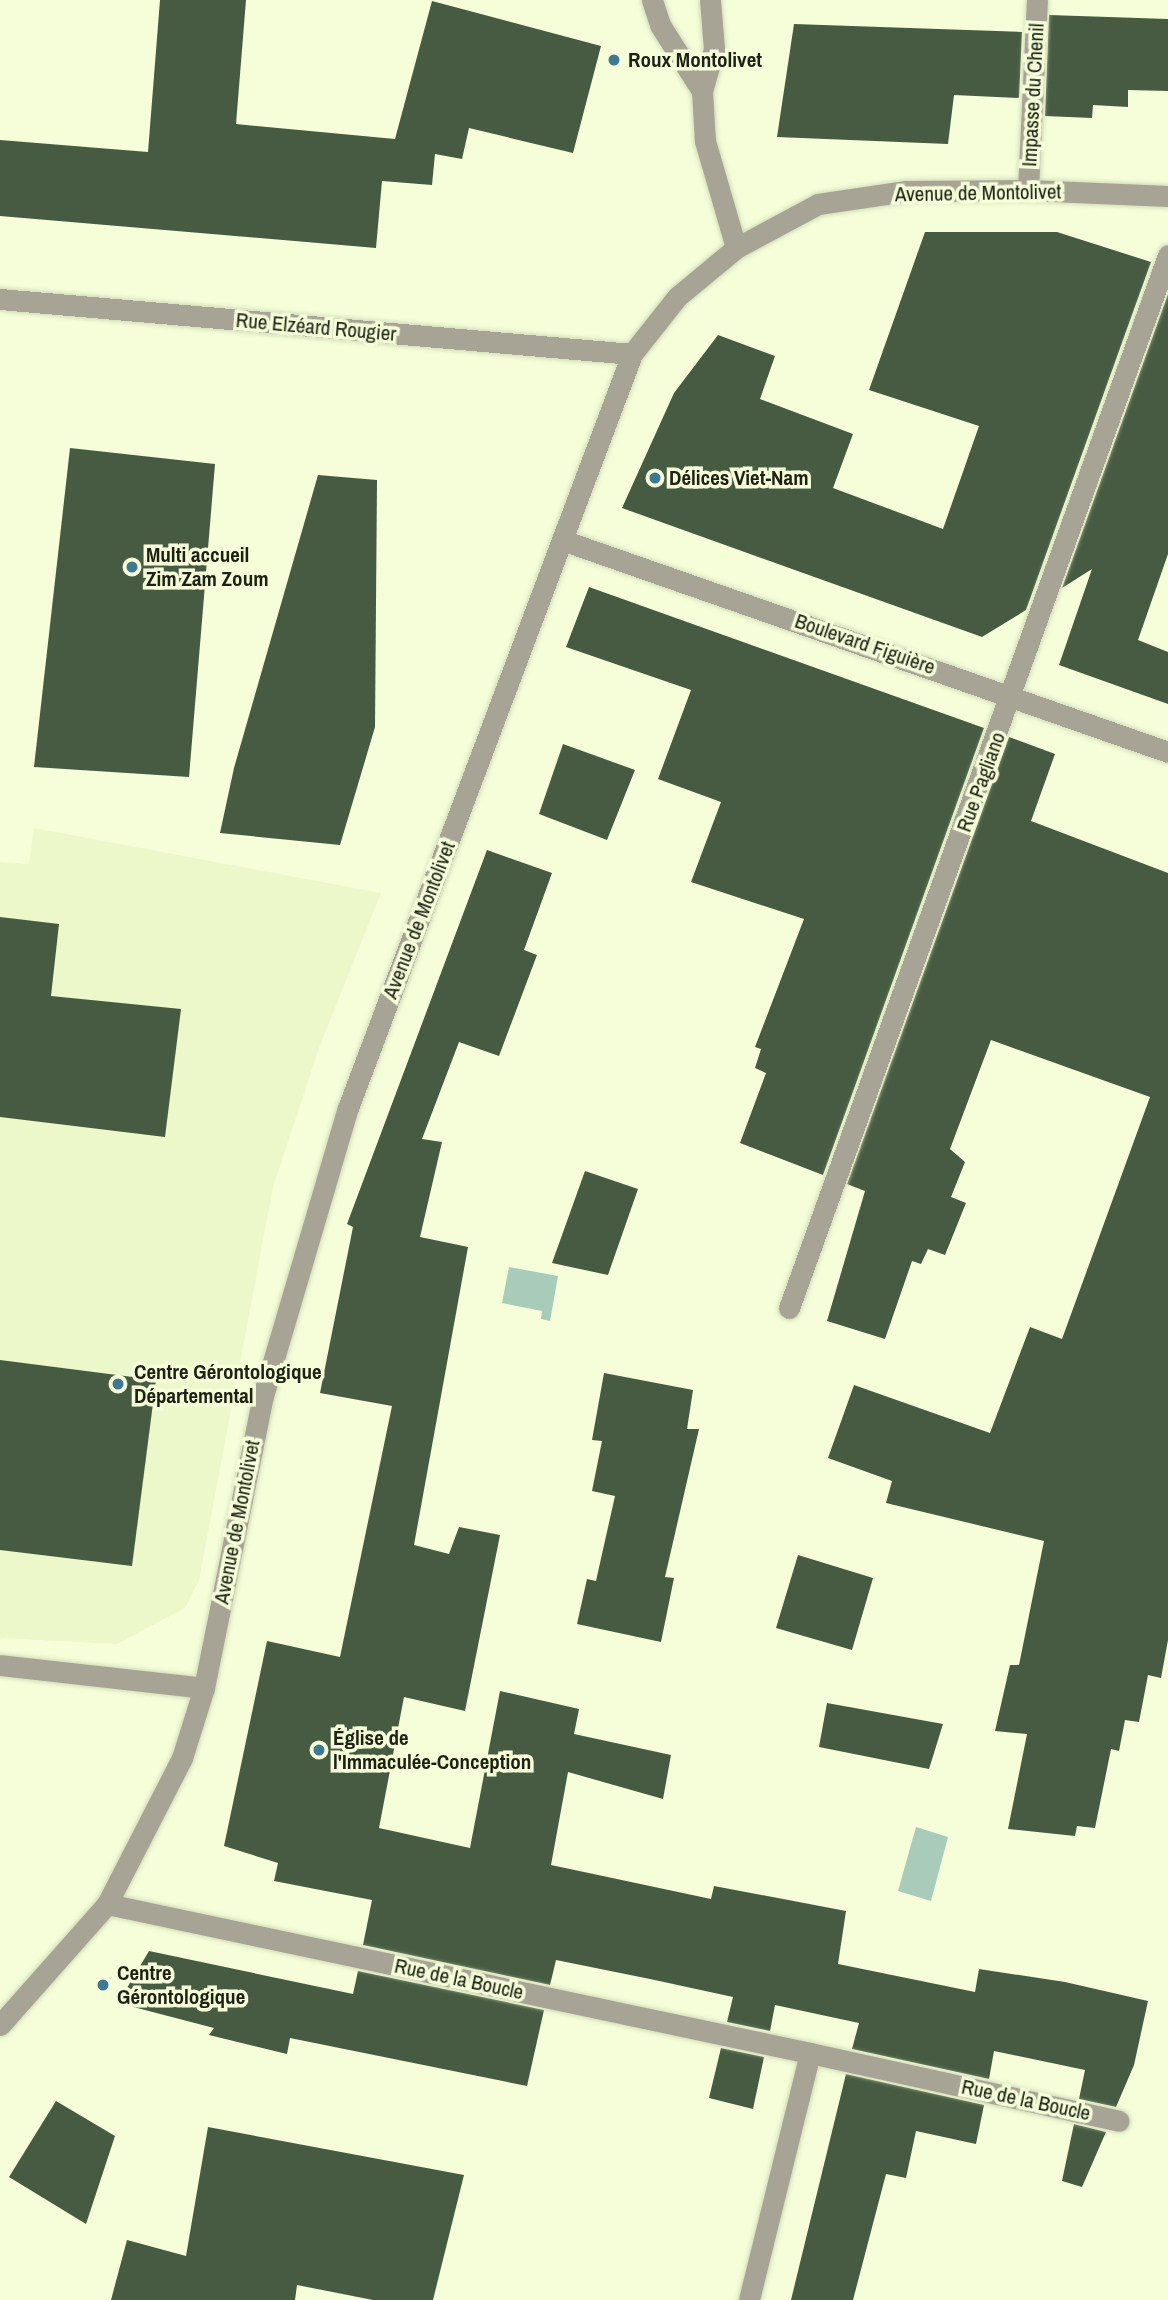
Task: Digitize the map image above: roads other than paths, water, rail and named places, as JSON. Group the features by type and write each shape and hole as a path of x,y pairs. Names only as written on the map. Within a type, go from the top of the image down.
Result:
{"street":[{"path":"652,0 660,25 702,91"},
{"path":"710,0 714,49 702,91 708,159 736,248"},
{"name":"Impasse du Chenil","path":"1028,190 1037,0"},
{"name":"Avenue de Montolivet","path":"0,2025 107,1904 182,1758 204,1688 262,1396 348,1108 632,354 677,297 736,248 818,204 906,191 1028,190 1168,196"},
{"name":"Rue Pagliano","path":"789,1308 1013,695 1168,255"},
{"name":"Rue Elzéard Rougier","path":"0,299 632,354"},
{"name":"Boulevard Figuière","path":"562,540 1013,695 1168,752"},
{"path":"0,1665 204,1688"},
{"name":"Rue de la Boucle","path":"107,1904 1119,2120"},
{"path":"749,2300 810,2053"}],"place":[{"name":"Roux Montolivet","path":"614,60"},
{"name":"Délices Viet-Nam","path":"655,478"},
{"name":"Multi accueil Zim Zam Zoum","path":"132,567"},
{"name":"Centre Gérontologique Départemental","path":"118,1384"},
{"name":"Église de l'Immaculée-Conception","path":"319,1750"},
{"name":"Centre Gérontologique","path":"103,1985"}]}
